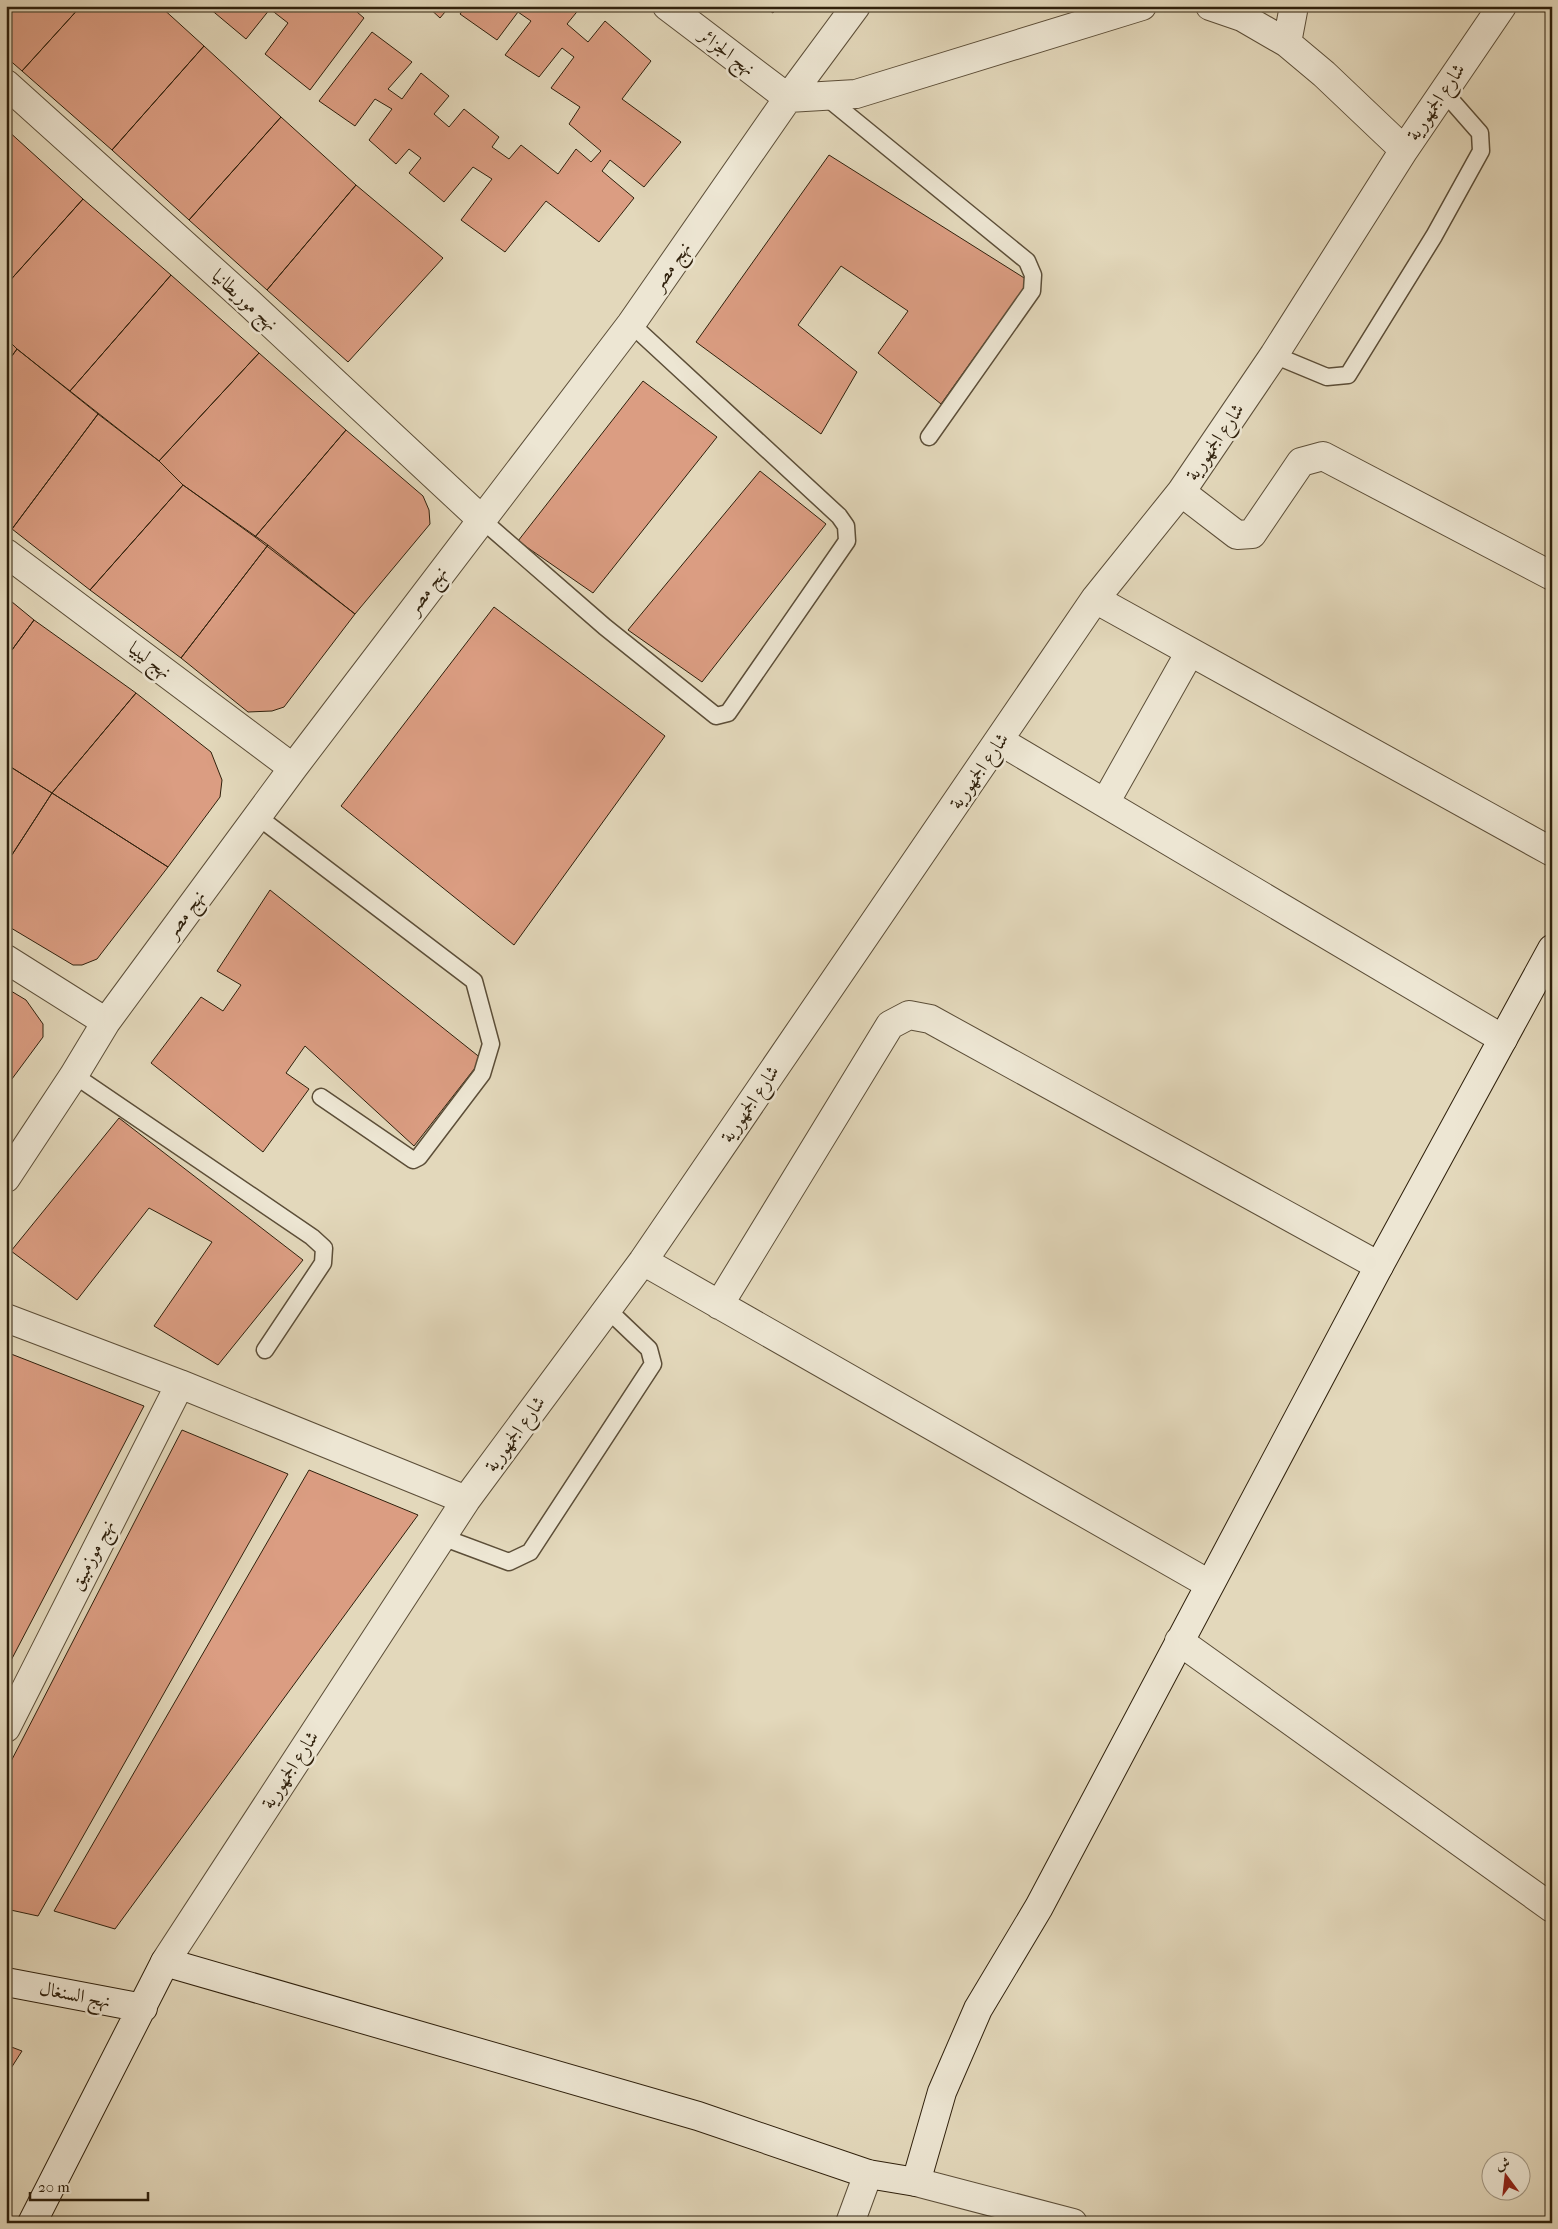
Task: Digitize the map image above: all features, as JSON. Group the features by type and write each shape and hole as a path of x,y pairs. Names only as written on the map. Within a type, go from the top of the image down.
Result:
{"street":[{"name":"نهج الجزائر","path":"666,6 788,98"},
{"name":"نهج مصر","path":"6,1178 74,1075 106,1022 293,768 631,324 788,98 856,6"},
{"path":"788,98 856,94 1142,6"},
{"path":"1210,6 1242,18 1287,43 1324,74 1404,150"},
{"path":"1287,43 1294,6"},
{"name":"شارع الجمهورية","path":"32,2223 165,1962 442,1536 466,1500 643,1261 1095,600 1181,492 1274,355 1404,150 1502,6"},
{"name":"نهج موريطانيا","path":"6,84 254,308 481,519"},
{"path":"1181,492 1237,535 1252,534 1301,462 1323,456 1552,576"},
{"name":"نهج ليبيا","path":"6,554 293,768"},
{"path":"1095,600 1552,852"},
{"path":"1105,803 1190,652"},
{"path":"1000,741 1503,1039"},
{"path":"916,2182 942,2092 978,2009 1039,1907 1209,1584 1503,1039 1545,976 1552,948"},
{"path":"6,959 106,1022"},
{"path":"719,1304 890,1025 909,1015 930,1019 1379,1266"},
{"path":"643,1261 1209,1584"},
{"path":"6,1318 180,1384 466,1500"},
{"name":"نهج موزمبيق","path":"6,1728 180,1384"},
{"path":"1179,1641 1552,1908"},
{"path":"165,1962 698,2116 868,2174 916,2182 1073,2223"},
{"name":"نهج السنغال","path":"6,1982 143,2008"},
{"path":"850,2223 868,2174"}],"lane":[{"path":"1274,355 1327,377 1348,375 1434,236 1481,150 1480,133 1444,92"},
{"path":"826,97 1027,262 1033,275 1032,291 929,437"},
{"path":"481,519 604,626 716,716 728,714 847,541 846,526 839,516 631,324"},
{"path":"257,816 474,981 491,1044 482,1074 419,1156 413,1160 321,1097"},
{"path":"74,1075 312,1237 324,1248 323,1264 264,1350"},
{"path":"442,1536 509,1562 530,1552 653,1364 649,1349 607,1309"}],"building":[{"path":"6,6 81,6 22,71 6,57"},
{"path":"81,6 160,6 204,46 112,150 22,71"},
{"path":"211,6 350,6 364,18 310,90 265,54 288,23 270,9 246,39 209,8"},
{"path":"427,6 450,6 440,18"},
{"path":"466,6 578,6 580,8 567,24 588,42 605,21 651,61 622,99 681,142 644,187 610,160 602,171 634,198 599,242 546,201 505,252 461,220 492,179 473,167 444,202 409,173 421,158 409,149 396,164 369,140 392,109 375,99 355,126 319,101 372,32 412,62 388,89 402,99 421,73 449,96 434,114 449,127 464,109 499,137 492,147 509,159 521,145 558,174 576,149 591,162 601,151 569,124 580,107 551,88 574,57 562,48 539,77 505,55 531,21 518,12 497,40 460,14"},
{"path":"763,6 778,6 773,13"},
{"path":"204,46 281,117 189,220 112,150"},
{"path":"281,117 356,185 267,290 189,220"},
{"path":"6,129 83,199 6,285"},
{"path":"829,155 1029,281 941,404 878,353 908,311 841,266 798,325 857,372 821,434 696,342"},
{"path":"356,185 443,258 348,362 267,290"},
{"path":"83,199 171,275 70,391 6,338 6,285"},
{"path":"171,275 259,353 159,461 70,391"},
{"path":"6,338 17,349 6,364"},
{"path":"17,349 98,414 12,529 6,526 6,364"},
{"path":"259,353 346,430 255,537 183,485 159,461"},
{"path":"643,381 717,437 593,593 518,541"},
{"path":"98,414 159,461 183,485 90,590 12,529"},
{"path":"346,430 423,496 429,510 430,524 355,614 255,537"},
{"path":"760,471 826,524 702,682 628,630"},
{"path":"183,485 268,545 181,658 90,590"},
{"path":"268,545 355,614 284,707 272,711 248,712 181,658"},
{"path":"6,597 34,620 6,658"},
{"path":"494,607 665,736 514,945 341,806"},
{"path":"34,620 136,693 52,793 6,764 6,658"},
{"path":"136,693 211,752 222,780 220,797 168,867 52,793"},
{"path":"6,764 52,793 6,864"},
{"path":"52,793 168,867 97,959 82,965 73,965 6,925 6,864"},
{"path":"270,890 482,1059 414,1146 305,1046 286,1073 309,1089 263,1152 151,1063 201,997 223,1011 241,985 217,971"},
{"path":"6,988 26,1000 43,1024 43,1037 6,1087"},
{"path":"119,1118 303,1260 218,1365 154,1326 212,1242 149,1208 77,1300 11,1251"},
{"path":"6,1352 144,1406 6,1670"},
{"path":"182,1430 288,1474 38,1916 6,1909 6,1771"},
{"path":"309,1470 418,1515 115,1929 54,1911"},
{"path":"6,2045 22,2051 6,2076"}]}
